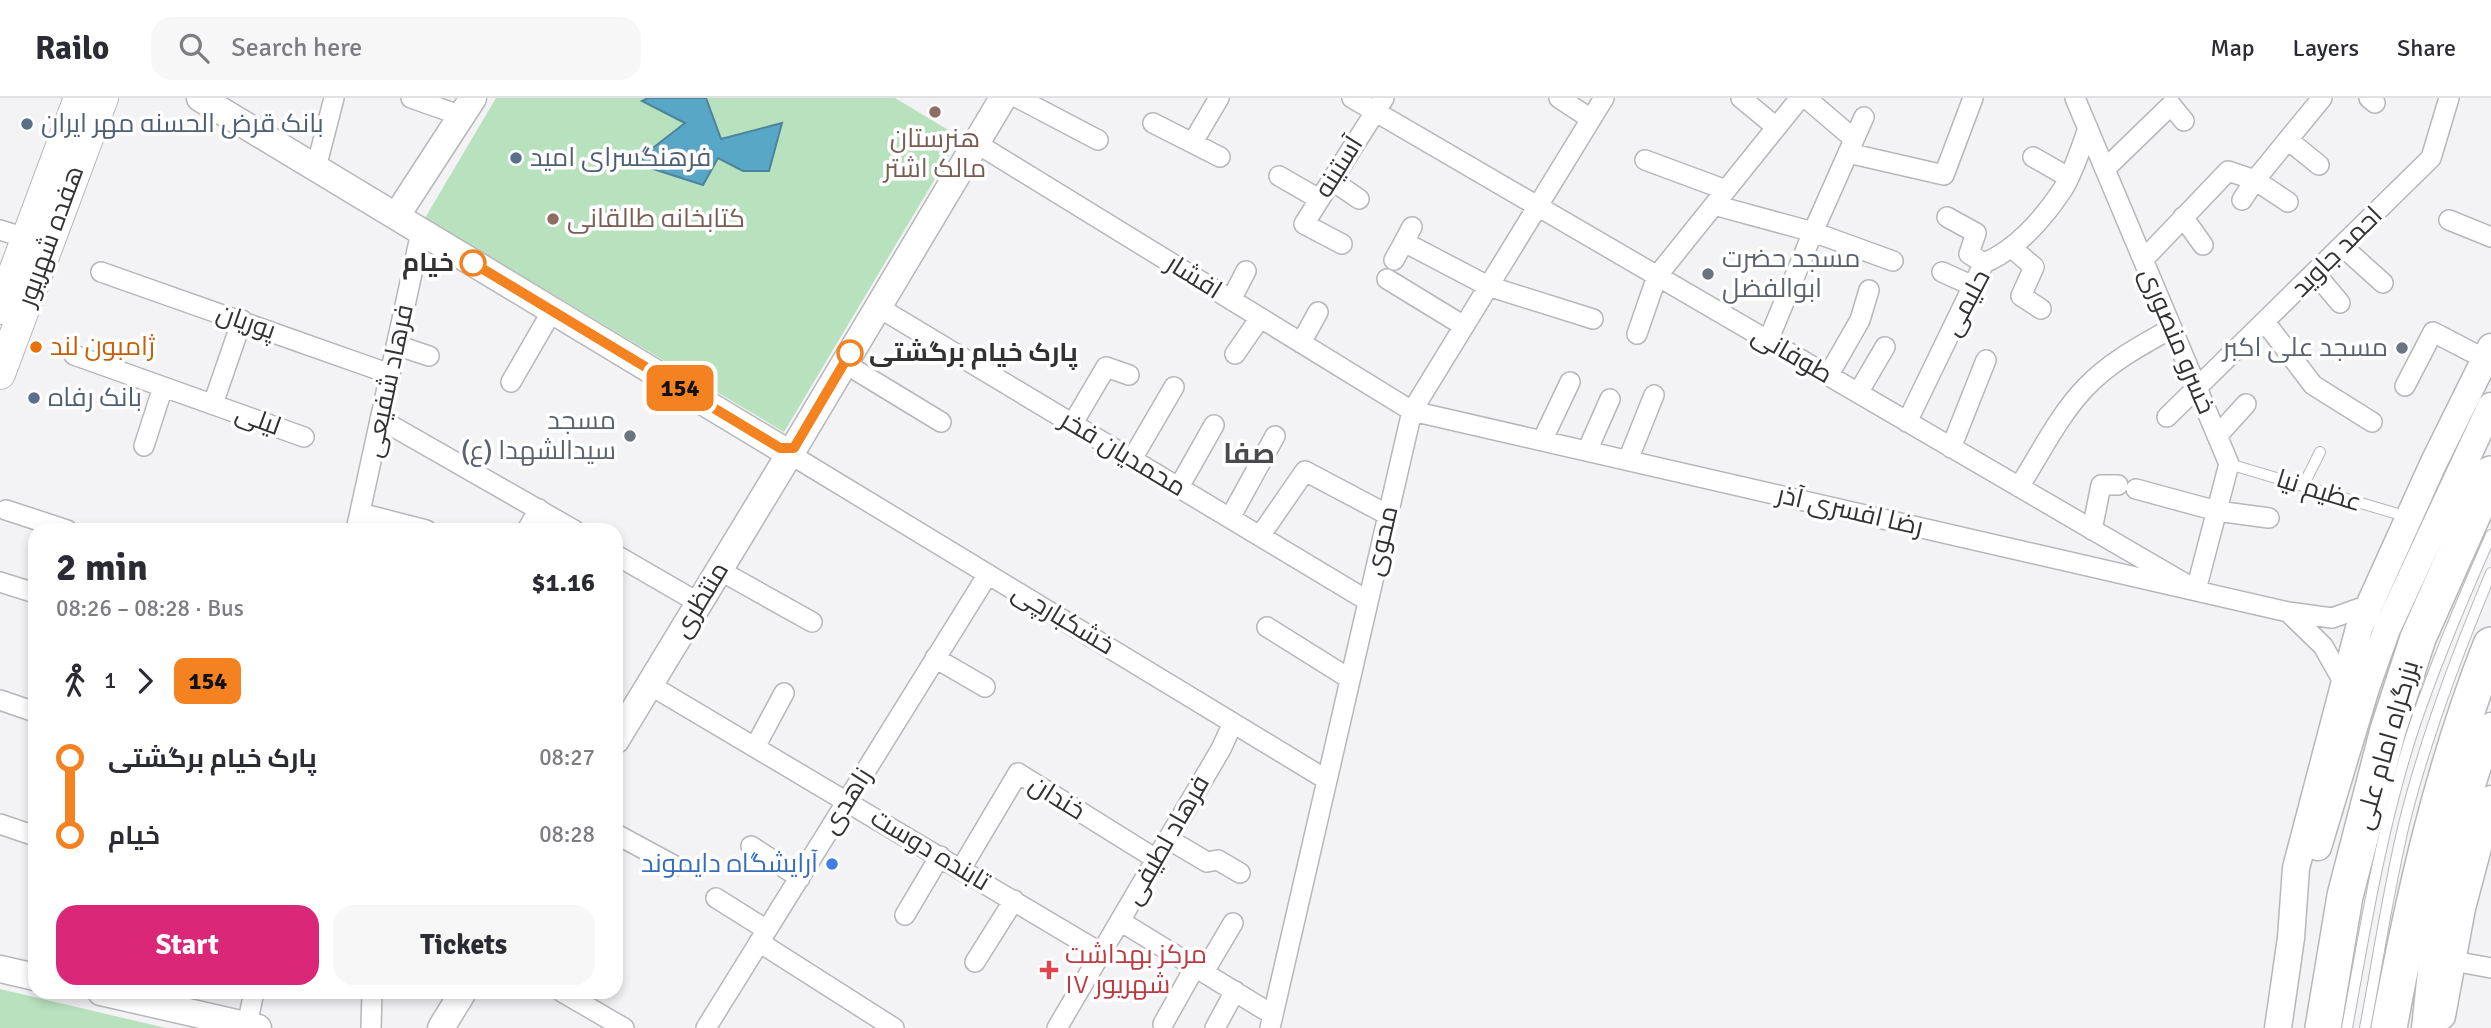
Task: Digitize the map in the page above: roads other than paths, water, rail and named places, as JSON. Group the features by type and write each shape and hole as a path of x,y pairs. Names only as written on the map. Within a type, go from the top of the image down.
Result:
{"highway":[{"name":"بزرگراه امام علی","path":"2323,1028 2345,896 2388,730 2418,638 2491,474"},
{"path":"2389,1028 2405,943 2444,779 2491,645"}],"main road":[{"name":"هفده شهریور","path":"0,309 13,234 79,98"},
{"name":"هفده شهریور","path":"0,374 103,98"},
{"name":"خشکبارچی","path":"200,98 789,454"},
{"name":"منتظری","path":"623,724 650,685 1003,98"},
{"path":"397,215 468,107"},
{"path":"2278,1028 2291,938 2296,868 2359,628 2488,353"},
{"path":"2291,938 2366,688 2388,629 2491,406"},
{"path":"2425,1028 2438,906 2460,822 2491,726"},
{"path":"2440,1028 2462,908 2491,799"},
{"path":"0,969 28,975"},
{"path":"131,999 253,1027"},
{"path":"442,1028 459,999"}],"street":[{"path":"316,169 334,98"},
{"path":"411,98 468,107"},
{"path":"1018,98 1098,140"},
{"path":"1193,142 1219,98"},
{"name":"طوفانی","path":"1352,98 1379,104 1538,206 2196,590"},
{"path":"1559,98 1591,119"},
{"name":"محوی","path":"1271,1022 1412,411 1604,98"},
{"path":"1741,98 1776,127"},
{"path":"1637,334 1657,276 1800,98"},
{"path":"1806,98 1851,146 1944,175 1973,98"},
{"name":"خسرو منصوری","path":"2076,98 2229,464"},
{"path":"2242,200 2255,180 2322,98"},
{"name":"احمد جاوید","path":"2167,417 2431,158 2449,98"},
{"name":"آستینه","path":"1342,244 1304,224 1379,104"},
{"path":"2105,169 2171,105 2184,121"},
{"path":"1768,341 1864,117"},
{"path":"1153,123 1220,157"},
{"name":"حلیمی","path":"1907,422 1984,263 2001,256 2011,247 2038,220 2063,188 2088,128"},
{"path":"2288,140 2319,165"},
{"name":"افشار","path":"976,143 1412,411"},
{"path":"2033,157 2068,177"},
{"path":"1645,160 1720,198 1893,261"},
{"path":"2144,260 2228,171 2255,180 2288,202"},
{"path":"1279,176 1319,200"},
{"path":"1331,180 1359,199"},
{"path":"2183,217 2203,245"},
{"path":"1947,218 1976,233 1969,254 1984,263"},
{"path":"2449,220 2491,237"},
{"name":"فرهاد شفیعی","path":"358,521 421,232"},
{"path":"1394,260 1408,234 1489,286 1593,319"},
{"path":"2342,246 2383,283"},
{"path":"2011,247 2035,267 2021,296 2041,309"},
{"path":"1231,300 1246,271"},
{"name":"پوریان","path":"101,272 390,374"},
{"path":"1942,272 1973,286"},
{"path":"2315,273 2340,303"},
{"path":"1387,279 1464,326"},
{"path":"1828,376 1860,320 1869,290"},
{"name":"محمدیان فخر","path":"878,307 1368,601"},
{"path":"511,382 552,311"},
{"path":"1301,343 1318,312"},
{"path":"1236,354 1260,318"},
{"name":"لیلی","path":"213,404 242,320"},
{"path":"2265,322 2313,385 2372,422"},
{"path":"2019,487 2066,413 2086,387 2126,354 2172,328"},
{"path":"2405,386 2433,332 2488,353"},
{"path":"397,345 429,356"},
{"path":"1858,393 1885,347"},
{"name":"لیلی","path":"74,355 304,437"},
{"path":"1951,447 1986,360"},
{"path":"844,363 941,422"},
{"path":"1073,423 1106,367 1129,375"},
{"path":"1542,441 1570,382"},
{"path":"144,446 163,387"},
{"path":"1132,459 1174,387"},
{"path":"1628,460 1654,395"},
{"path":"1587,451 1610,400"},
{"path":"2217,436 2246,404"},
{"name":"رضا افسری آذر","path":"1412,411 2288,612 2332,618 2369,605"},
{"path":"380,419 563,523"},
{"path":"1179,487 1214,425"},
{"path":"1230,518 1275,436"},
{"name":"خشکبارچی","path":"789,454 1327,780"},
{"path":"2196,590 2229,464"},
{"path":"1260,536 1305,471 1388,515"},
{"path":"2092,530 2101,485 2127,487 2217,511 2269,518"},
{"path":"531,523 539,509"},
{"path":"6,510 45,523"},
{"path":"623,559 699,603"},
{"path":"719,570 812,622"},
{"name":"زاهدی","path":"706,1028 988,574"},
{"path":"0,582 28,591"},
{"path":"2288,612 2323,646 2344,683"},
{"path":"1267,627 1350,678"},
{"path":"935,658 985,687"},
{"name":"تابنده دوست","path":"650,685 1101,953"},
{"path":"755,747 784,693"},
{"path":"0,699 28,709"},
{"name":"فرهاد لطیفی","path":"1056,1028 1221,749 1233,723"},
{"name":"خندان","path":"961,869 1018,773 1156,859"},
{"path":"0,824 28,834"},
{"path":"623,838 675,866"},
{"path":"1168,839 1207,862 1218,860 1240,873"},
{"path":"751,846 800,877"},
{"path":"905,915 940,856"},
{"path":"716,898 763,936 894,1028"},
{"path":"975,962 1014,900"},
{"path":"1120,921 1235,991 1271,1022"},
{"path":"1163,1024 1233,923"},
{"path":"2452,961 2491,968"},
{"path":"1215,1028 1235,991"},
{"path":"253,1027 254,999"},
{"path":"371,1028 372,999"},
{"path":"576,999 624,1028"}],"lane":[{"path":"2302,486 2320,452"},
{"name":"عظیم نیا","path":"2229,464 2409,517"},
{"path":"2347,1028 2373,890 2413,729 2491,535"},
{"path":"2365,1028 2404,824 2443,697 2491,573"}],"water":[{"path":"648,98 706,98 721,139 782,123 769,171 743,171 718,158 703,185 641,165 645,154 685,123 642,101"}],"place":[{"name":"هنرستان مالک اشتر","path":"935,112"},
{"name":"بانک قرض الحسنه مهر ایران","path":"27,124"},
{"name":"فرهنگسرای امید","path":"516,158"},
{"name":"کتابخانه طالقانی","path":"553,219"},
{"name":"خیام","path":"473,263"},
{"name":"مسجد حضرت ابوالفضل","path":"1708,274"},
{"name":"ژامبون لند","path":"36,347"},
{"name":"مسجد علی اکبر","path":"2402,348"},
{"name":"پارک خیام برگشتی","path":"850,353"},
{"name":"بانک رفاه","path":"34,398"},
{"name":"مسجد سیدالشهدا (ع)","path":"630,436"},
{"name":"آرایشگاه دایموند","path":"832,864"},
{"name":"مرکز بهداشت ۱۷ شهریور","path":"1049,970"}],"district":[{"name":"صفا","path":"1249,454"}]}
